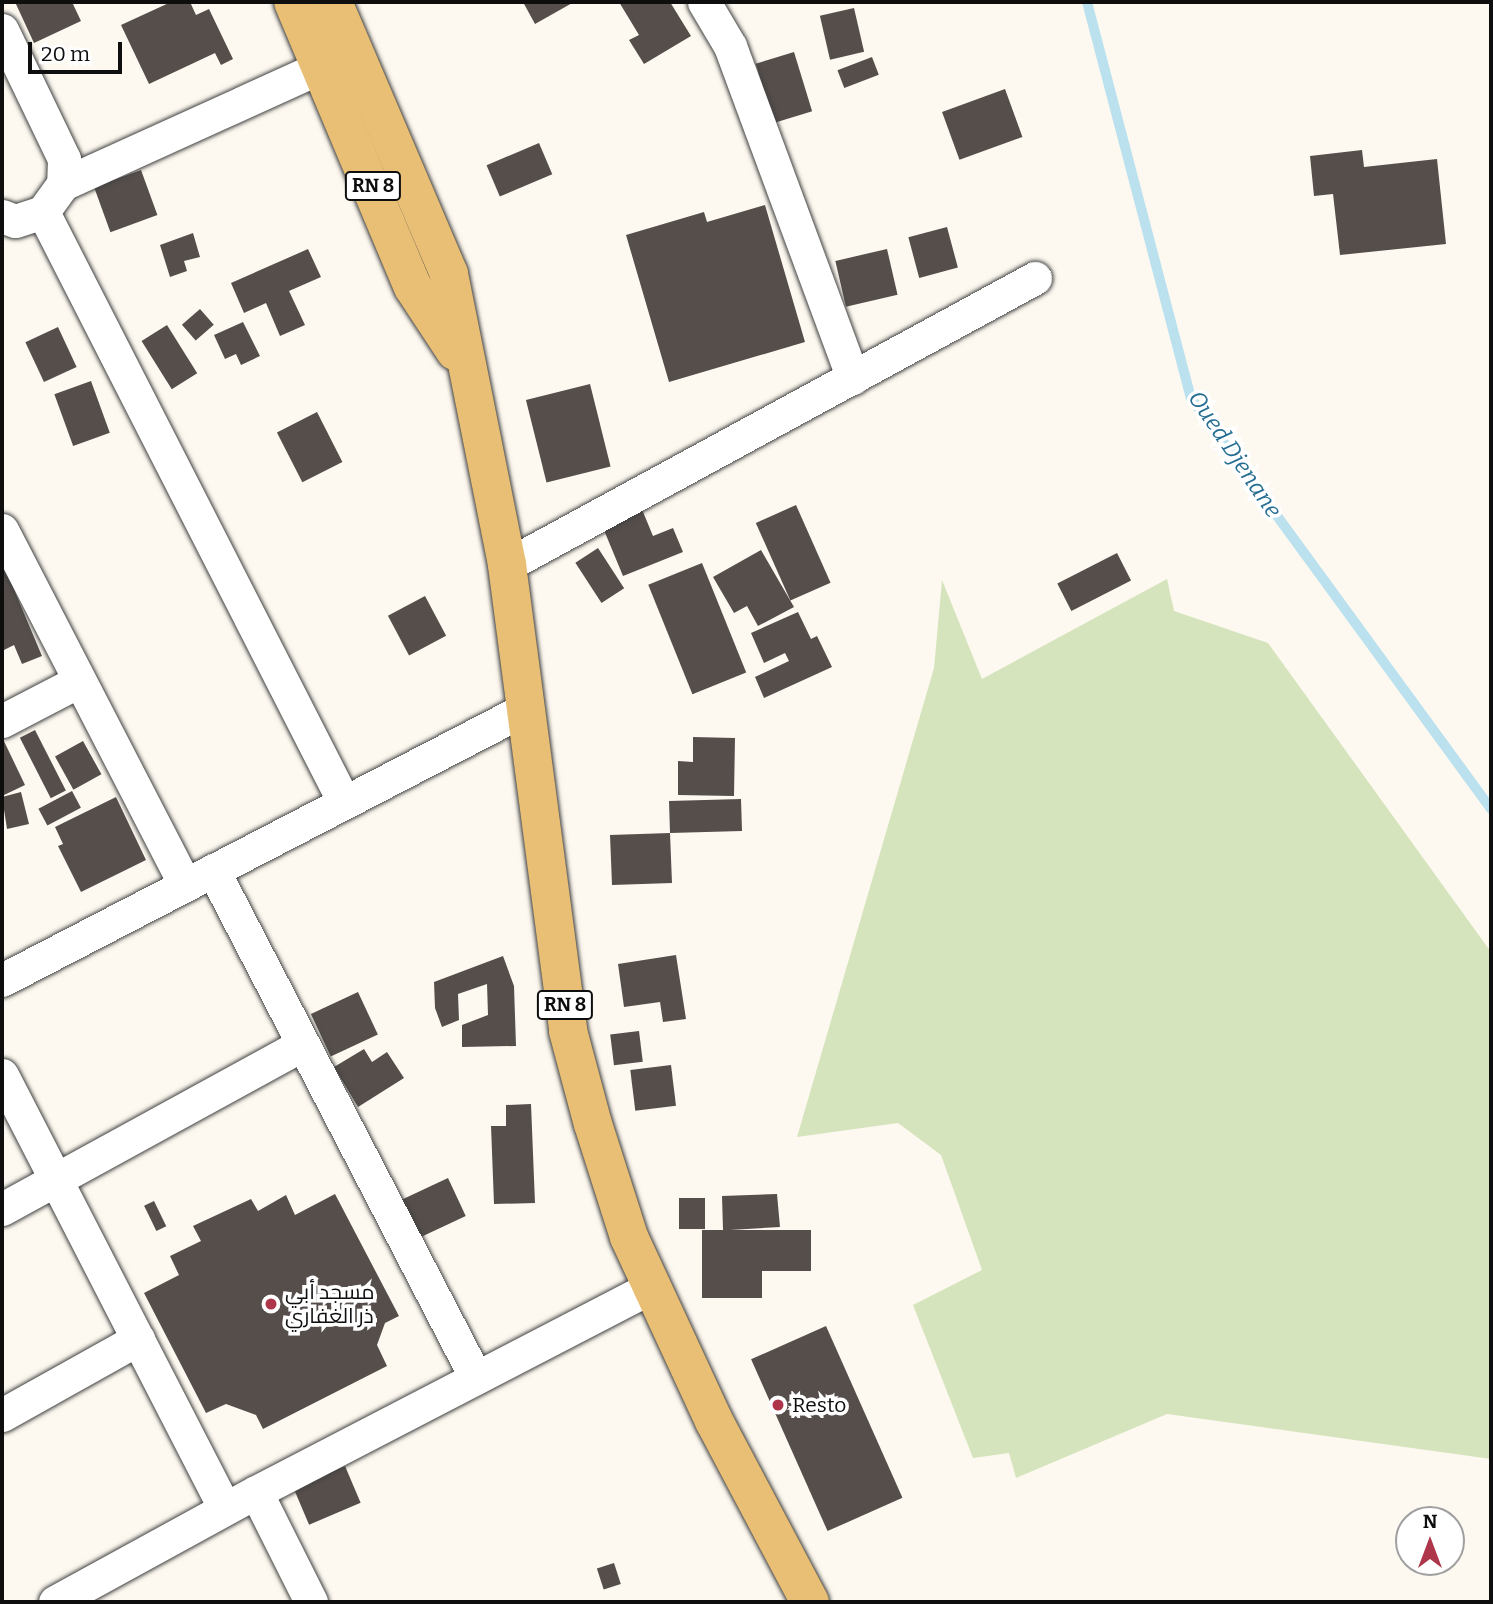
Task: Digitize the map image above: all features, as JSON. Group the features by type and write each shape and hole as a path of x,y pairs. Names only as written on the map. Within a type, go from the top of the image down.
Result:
{"main road":[{"name":"RN 8","path":"293,2 413,286 463,365"},
{"name":"RN 8","path":"333,2 449,274 463,365 507,565 523,710 568,1031 629,1237 714,1421 810,1602"}],"street":[{"path":"704,2 730,46 853,378"},
{"path":"2,30 64,159 63,184"},
{"path":"321,67 63,184 15,219 344,802"},
{"path":"507,565 1035,278"},
{"path":"2,530 79,681 303,1044 476,1378"},
{"path":"2,720 79,681"},
{"path":"2,980 523,710"},
{"path":"2,1209 57,1182 303,1044"},
{"path":"2,1075 225,1508"},
{"path":"55,1602 225,1508 653,1286"},
{"path":"2,1415 138,1339"},
{"path":"256,1492 312,1602"}],"green space":[{"path":"1167,579 1174,611 1268,643 1491,952 1491,1459 1167,1414 1016,1478 1009,1453 973,1458 913,1305 982,1270 941,1155 898,1123 797,1137 934,668 942,580 982,679"}],"building":[{"path":"15,2 72,2 81,21 34,43"},
{"path":"171,2 190,2 196,15 209,9 233,59 221,65 215,53 149,84 121,25"},
{"path":"523,2 574,2 535,24"},
{"path":"619,2 670,2 691,36 644,64 629,40 639,35"},
{"path":"854,8 864,52 830,60 820,16"},
{"path":"794,52 812,111 774,123 756,64"},
{"path":"872,57 879,75 844,88 837,70"},
{"path":"1005,89 1022,137 959,160 942,112"},
{"path":"539,143 552,174 500,197 487,165"},
{"path":"1362,150 1364,167 1437,159 1446,244 1340,255 1333,194 1314,196 1310,156"},
{"path":"141,170 157,215 110,232 94,187"},
{"path":"765,205 805,342 669,382 626,235 704,212 707,222"},
{"path":"947,227 958,268 919,278 908,237"},
{"path":"193,233 200,257 184,261 187,271 170,277 160,245"},
{"path":"308,249 321,277 289,291 305,325 280,336 266,303 244,313 231,283"},
{"path":"887,249 898,295 846,307 835,261"},
{"path":"200,309 214,325 196,341 182,325"},
{"path":"243,322 260,356 241,365 236,354 225,359 214,335"},
{"path":"167,325 197,373 172,389 142,341"},
{"path":"58,327 77,367 44,382 25,342"},
{"path":"91,381 110,433 73,446 54,394"},
{"path":"590,384 611,466 547,482 526,400"},
{"path":"317,412 342,462 302,482 277,432"},
{"path":"796,505 831,583 790,601 756,523"},
{"path":"641,507 653,536 673,528 683,552 623,576 601,523"},
{"path":"598,548 624,588 601,603 575,563"},
{"path":"761,550 794,607 758,626 747,606 734,613 713,577"},
{"path":"1117,553 1131,581 1071,611 1057,583"},
{"path":"2,561 42,656 22,664 14,645 2,651"},
{"path":"702,563 746,672 692,694 648,585"},
{"path":"425,596 446,636 409,655 388,616"},
{"path":"798,612 811,639 817,636 832,667 764,698 755,677 789,661 785,653 764,663 751,633"},
{"path":"35,730 66,791 51,798 20,738"},
{"path":"2,737 25,785 2,796"},
{"path":"693,737 735,738 734,796 678,795 678,761 693,762"},
{"path":"83,741 101,774 73,790 55,757"},
{"path":"72,791 81,808 47,826 38,809"},
{"path":"21,792 29,824 7,829 2,797"},
{"path":"116,797 146,860 81,892 58,846 63,844 55,827"},
{"path":"741,799 742,831 670,833 669,801"},
{"path":"670,833 672,883 612,885 610,835"},
{"path":"676,955 686,1019 663,1022 660,1002 624,1007 618,964"},
{"path":"503,956 514,986 516,1046 462,1047 462,1025 488,1015 487,984 458,994 459,1020 442,1027 435,1008 434,982"},
{"path":"358,992 378,1035 331,1057 311,1014"},
{"path":"639,1031 643,1062 614,1065 610,1035"},
{"path":"364,1049 372,1062 387,1052 404,1078 358,1107 334,1067"},
{"path":"671,1065 676,1106 635,1111 630,1070"},
{"path":"531,1104 535,1203 494,1204 491,1126 506,1126 506,1105"},
{"path":"448,1178 466,1216 418,1238 400,1200"},
{"name":"مسجد أبي ذر الغفاري","path":"335,1194 399,1316 385,1323 377,1345 387,1366 263,1429 256,1415 226,1404 206,1413 144,1293 179,1275 170,1256 201,1241 193,1226 251,1199 258,1211 286,1195 295,1215"},
{"path":"777,1194 780,1227 730,1230 811,1230 811,1271 762,1271 762,1298 702,1298 702,1230 723,1230 722,1196"},
{"path":"679,1198 705,1198 705,1229 679,1229"},
{"path":"154,1201 166,1226 156,1231 144,1206"},
{"path":"826,1326 902,1498 828,1531 751,1359"},
{"path":"345,1466 361,1503 309,1525 293,1488"},
{"path":"614,1563 621,1584 604,1589 597,1569"}],"waterway":[{"name":"Oued Djenane","path":"1087,2 1191,398 1491,809"}],"place":[{"name":"مسجد أبي ذر الغفاري","path":"271,1304"},
{"name":"Resto","path":"778,1405"}]}
